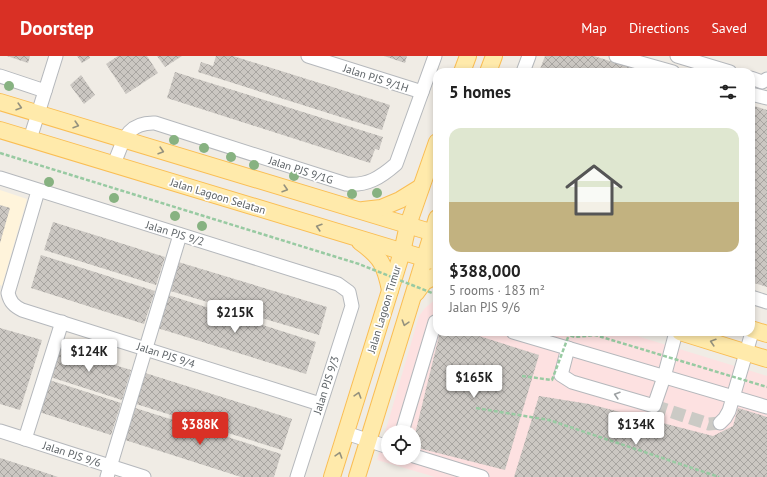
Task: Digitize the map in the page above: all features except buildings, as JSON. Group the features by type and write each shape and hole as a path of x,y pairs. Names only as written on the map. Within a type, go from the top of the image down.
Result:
{"main road":[{"path":"464,68 468,56"},
{"path":"490,68 494,56"},
{"path":"0,102 356,210 408,225 433,228"},
{"name":"Jalan Lagoon Selatan","path":"0,130 431,261"},
{"name":"Jalan Lagoon Timur","path":"332,477 402,252 408,225 433,153"},
{"path":"356,210 381,208 400,200 421,187"},
{"path":"356,239 370,249 384,266 390,291"},
{"path":"357,477 413,297 431,261 433,244"},
{"path":"413,297 424,282 433,276"},
{"path":"693,336 767,359"}],"street":[{"path":"30,139 56,56"},
{"name":"Jalan PJS 9/1H","path":"308,56 422,92"},
{"name":"Jalan PJS 9/1G","path":"114,164 124,140 134,126 144,123 155,123 346,184 357,185 366,183 396,164 435,56"},
{"path":"524,68 529,56"},
{"path":"616,56 659,68"},
{"path":"677,56 717,68"},
{"path":"0,76 45,91"},
{"path":"755,79 762,82 767,79"},
{"path":"755,95 767,98"},
{"name":"Jalan PJS 9/2","path":"0,178 338,284 349,292"},
{"name":"Jalan PJS 9/4","path":"38,191 8,293 10,300 15,306 22,310 320,404"},
{"path":"108,472 180,235"},
{"name":"Jalan PJS 9/3","path":"297,477 352,306 349,292"},
{"path":"25,439 62,322"},
{"path":"404,425 433,329"},
{"path":"527,336 767,408"},
{"path":"568,348 561,375 572,382 654,406 664,377 675,336"},
{"path":"720,422 725,418 746,352 754,336"},
{"name":"Jalan PJS 9/6","path":"0,431 25,439 108,472 144,477"},
{"path":"346,432 381,445"},
{"path":"421,458 482,477"}],"path":[{"path":"0,153 359,264 432,293"},
{"path":"522,376 552,380 568,336"},
{"path":"574,336 585,336"},
{"path":"598,336 767,387"},
{"path":"476,408 549,420 720,477"}],"shaded area":[{"path":"0,190 27,199 2,286 0,285"},
{"path":"433,301 433,336 637,336 767,376 767,477 435,477 394,465 421,465 421,425 387,425 419,316"},
{"path":"381,446 381,461 377,460"}],"tunnel":[{"path":"654,406 709,424 720,423"}]}
